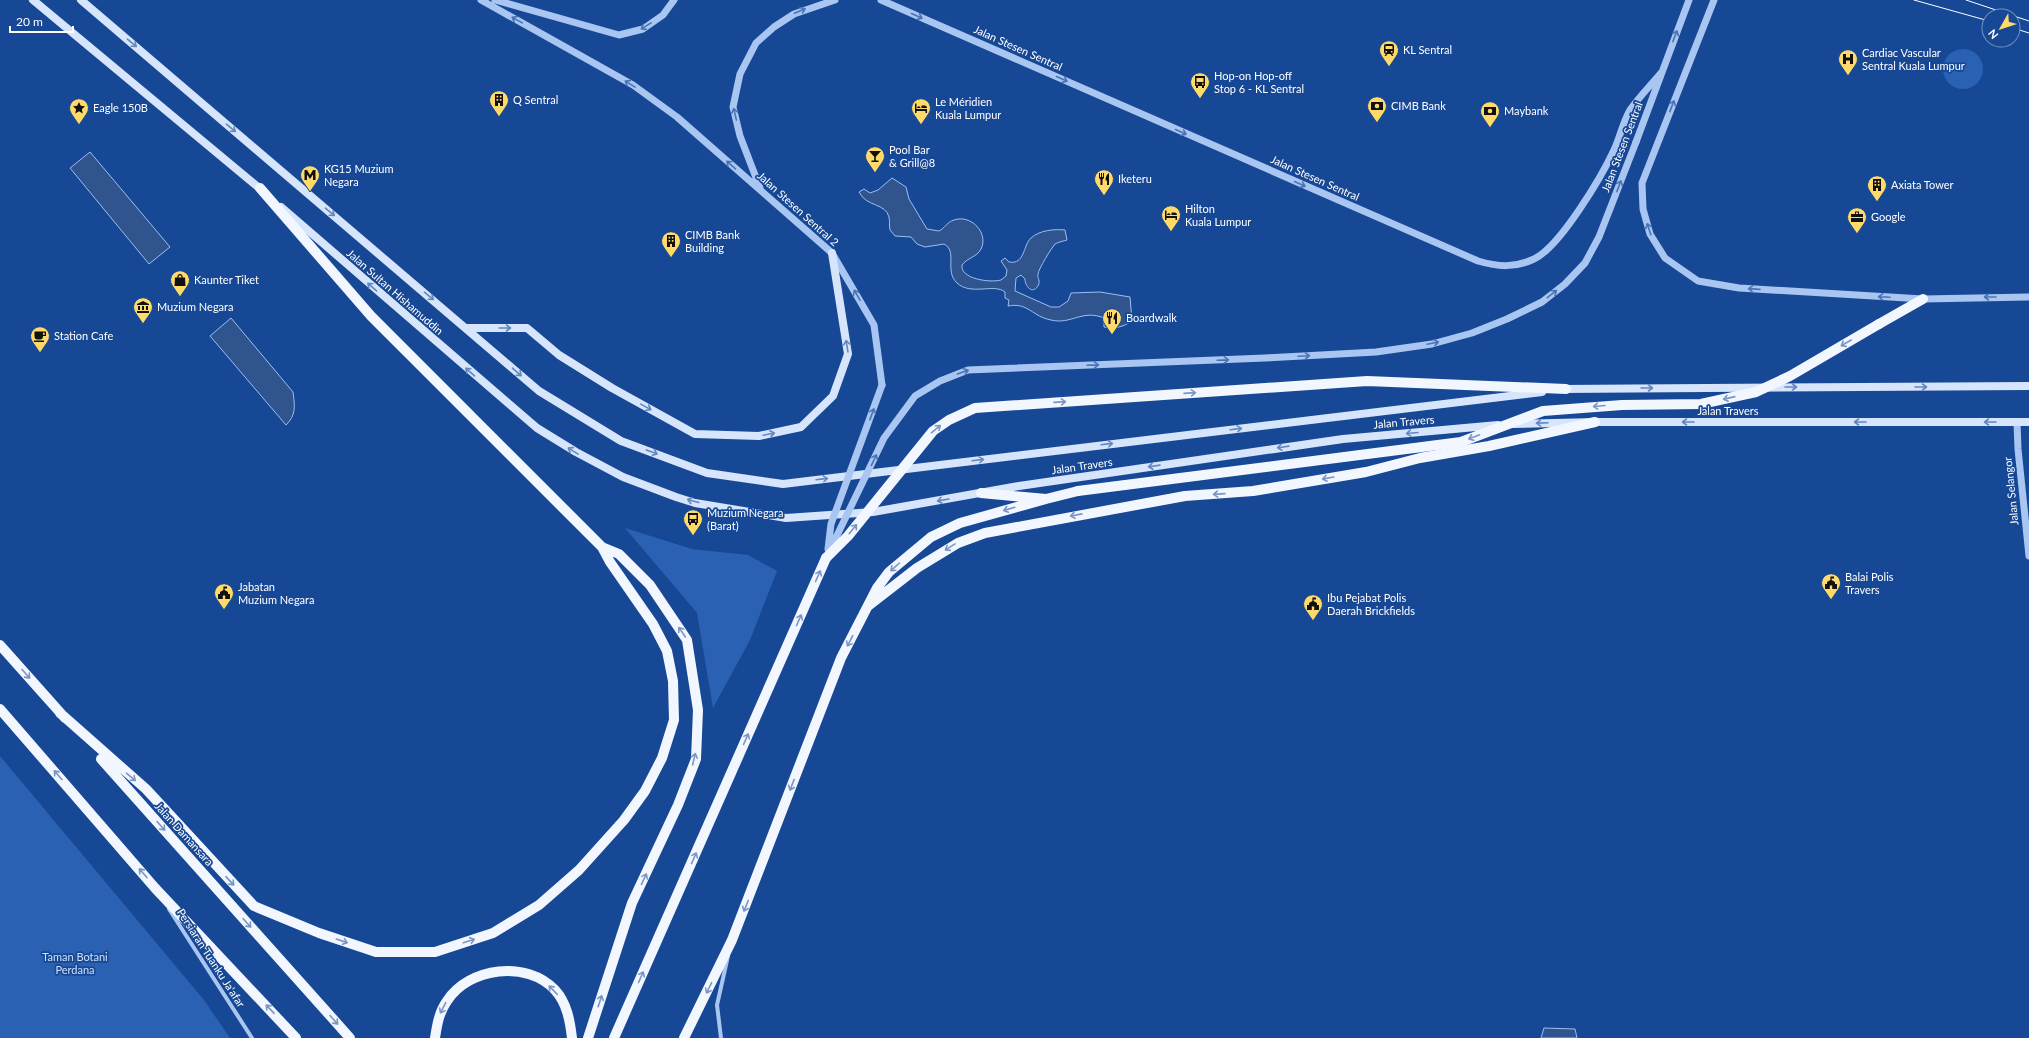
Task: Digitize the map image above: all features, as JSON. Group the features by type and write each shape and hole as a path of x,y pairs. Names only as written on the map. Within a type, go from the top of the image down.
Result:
{"main road":[{"name":"Jalan Sultan Hishamuddin","path":"33,0 260,188 480,381 537,428 623,477 695,503 786,518"},
{"name":"Jalan Sultan Hishamuddin","path":"81,0 539,392 621,441 707,473 783,484"},
{"path":"60,713 146,789 254,906 319,933 376,952 435,952 493,933 539,905 579,870 624,820 645,792 662,758 674,720 673,681 667,651 653,624 610,562 602,547 371,316 260,188"},
{"path":"466,328 527,328 559,354 612,388 695,434 759,436 801,427 833,396 848,354 832,253"},
{"path":"684,1038 732,940 841,658 877,588 889,572 931,537 960,523 1078,491 1462,442 1543,411 1622,404 1701,404 1756,392 1790,376 1923,299"},
{"path":"614,1038 826,558 848,536 933,431 949,420 975,408 1367,381 1566,389"},
{"name":"Jalan Travers","path":"783,484 1566,389 2027,385"},
{"path":"868,606 917,568 958,543 985,533 1185,496 1253,491 1366,472 1420,458 1489,446 1595,422"},
{"name":"Jalan Travers","path":"786,518 873,512 981,493 1343,438 1519,424 1595,422 2029,422"},
{"path":"981,493 1046,499"},
{"path":"588,1038 632,903 678,805 696,759 698,710 687,640 650,585 619,554 602,547"},
{"name":"Jalan Damansara","path":"0,645 350,1038"},
{"path":"0,709 155,888 296,1038"},
{"path":"435,1038 439,1016 447,1000 460,987 480,976 497,971 518,971 539,978 555,990 569,1014 572,1038"}],"street":[{"name":"Jalan Stesen Sentral 2","path":"481,0 633,84 677,117 832,253 874,325 882,385 831,524 826,558"},
{"path":"495,0 619,34 642,29 663,15 674,0"},
{"path":"761,190 740,136 733,107 740,74 756,43 774,27 794,14 835,0"},
{"name":"Jalan Stesen Sentral","path":"882,0 1478,262 1497,267 1517,265 1536,259 1563,232 1596,183 1614,149 1629,111 1661,73"},
{"name":"Jalan Stesen Sentral","path":"826,558 884,438 915,396 940,381 968,370 1376,352 1432,344 1472,333 1507,319 1542,302 1565,284 1585,264 1600,238 1689,0"},
{"path":"1714,0 1642,183 1643,209 1650,234 1665,258 1698,281 1739,288 1923,299 2029,297"},
{"name":"Jalan Selangor","path":"2017,422 2018,449 2029,556"},
{"name":"Persiaran Tuanku Ja'afar","path":"155,888 252,1038"},
{"path":"721,1038 717,1005 732,940"}],"green space":[{"path":"1967,49 1974,52 1980,58 1983,69 1982,77 1974,86 1967,89 1959,89 1952,86 1944,77 1943,65 1946,58 1955,50"},
{"path":"625,528 692,549 748,555 777,571 750,640 713,708 697,613"},
{"name":"Taman Botani Perdana","path":"0,756 204,1000 230,1038 0,1038"}],"shaded area":[{"path":"90,152 170,247 149,264 70,168"},
{"path":"892,178 906,187 909,199 927,229 939,231 952,221 960,219 972,222 977,226 983,237 981,249 977,254 962,265 966,274 971,277 990,281 1001,280 1006,276 1007,270 1001,261 1005,258 1009,262 1014,262 1021,258 1028,241 1039,233 1052,230 1065,230 1067,240 1055,244 1048,254 1039,272 1039,283 1036,289 1031,290 1021,275 1016,278 1015,291 1051,307 1059,307 1068,301 1071,293 1100,292 1130,297 1132,321 1125,325 1112,328 1104,327 1104,318 1089,315 1065,321 1051,320 1021,306 1008,306 1009,300 1005,298 1005,292 1000,290 969,289 963,287 957,283 951,273 951,256 948,247 944,244 925,247 917,244 911,237 895,236 890,230 889,217 884,209 866,200 859,192 864,189 870,193 878,190"},
{"path":"231,318 293,392 294,410 292,418 286,425 210,336"},
{"path":"1544,1028 1575,1029 1577,1038 1541,1038"}],"tram line":[{"path":"1914,0 1981,19"},
{"path":"1966,0 2029,21"},
{"path":"2021,30 2029,33"}],"place":[{"name":"KL Sentral","path":"1389,67"},
{"name":"Cardiac Vascular Sentral Kuala Lumpur","path":"1848,76"},
{"name":"Hop-on Hop-off Stop 6 - KL Sentral","path":"1200,99"},
{"name":"Q Sentral","path":"499,117"},
{"name":"CIMB Bank","path":"1377,123"},
{"name":"Eagle 150B","path":"79,125"},
{"name":"Le Méridien Kuala Lumpur","path":"921,125"},
{"name":"Maybank","path":"1490,128"},
{"name":"Pool Bar & Grill@8","path":"875,173"},
{"name":"KG15 Muzium Negara","path":"310,192"},
{"name":"Iketeru","path":"1104,196"},
{"name":"Axiata Tower","path":"1877,202"},
{"name":"Hilton Kuala Lumpur","path":"1171,232"},
{"name":"Google","path":"1857,234"},
{"name":"CIMB Bank Building","path":"671,258"},
{"name":"Kaunter Tiket","path":"180,297"},
{"name":"Muzium Negara","path":"143,324"},
{"name":"Boardwalk","path":"1112,335"},
{"name":"Station Cafe","path":"40,353"},
{"name":"Muzium Negara (Barat)","path":"693,536"},
{"name":"Balai Polis Travers","path":"1831,600"},
{"name":"Jabatan Muzium Negara","path":"224,610"},
{"name":"Ibu Pejabat Polis Daerah Brickfields","path":"1313,621"}]}
